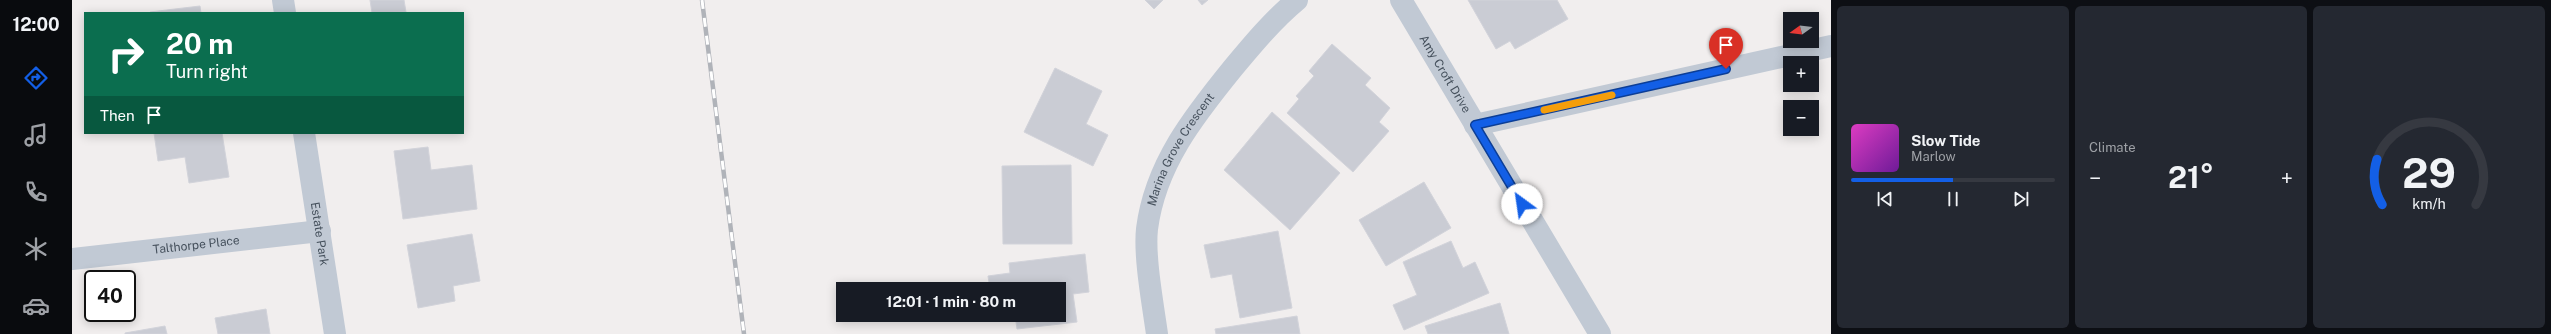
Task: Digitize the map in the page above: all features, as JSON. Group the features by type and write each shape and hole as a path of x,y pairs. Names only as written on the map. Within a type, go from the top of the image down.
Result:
{"street":[{"path":"283,0 285,12"},
{"name":"Marina Grove Crescent","path":"1157,334 1147,229 1158,187 1172,151 1196,114 1260,37 1298,0"},
{"name":"Amy Croft Drive","path":"1401,0 1600,334"},
{"path":"1475,125 1831,46"},
{"name":"Estate Park","path":"304,134 335,334"},
{"name":"Talthorpe Place","path":"72,259 320,231"}],"building":[{"path":"370,0 404,0 406,12 372,12"},
{"path":"1145,0 1163,0 1154,9"},
{"path":"1198,0 1208,0 1202,5"},
{"path":"1468,0 1557,0 1568,19 1515,49 1510,41 1496,49"},
{"path":"200,6 201,12 150,12"},
{"path":"1332,44 1371,78 1365,85 1390,108 1379,122 1389,131 1353,172 1287,113 1299,99 1296,96 1314,76 1309,71"},
{"path":"1055,68 1102,91 1086,124 1108,135 1093,166 1024,132"},
{"path":"1272,112 1340,173 1290,230 1224,170"},
{"path":"154,134 222,134 229,177 189,183 185,157 158,161"},
{"path":"428,147 431,170 472,165 477,209 403,219 394,151"},
{"path":"1071,165 1072,244 1003,244 1002,166"},
{"path":"1424,182 1451,228 1386,266 1359,220"},
{"path":"1278,231 1292,308 1240,318 1232,274 1211,278 1204,245"},
{"path":"472,234 480,281 453,286 455,301 418,308 407,245"},
{"path":"1451,241 1463,268 1475,262 1489,293 1404,330 1393,305 1417,295 1403,262"},
{"path":"1085,254 1089,292 1073,294 1077,322 1017,329 1016,322 1066,322 1066,282 989,282 988,276 1010,273 1009,263"},
{"path":"1500,303 1509,334 1428,334 1425,326"},
{"path":"266,309 270,334 218,334 215,318"},
{"path":"1297,316 1300,334 1216,334 1215,329"},
{"path":"165,326 167,334 125,334 125,333"}],"railway":[{"path":"702,0 744,334"}],"slow traffic":[{"path":"1544,110 1612,95"}],"route":[{"path":"1522,204 1475,125 1726,69"}]}
